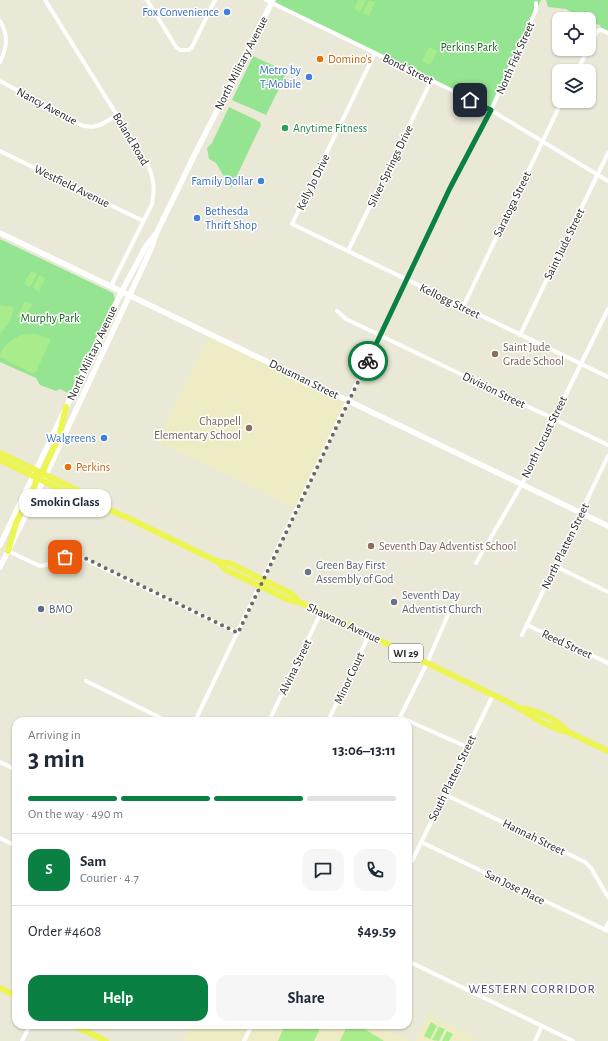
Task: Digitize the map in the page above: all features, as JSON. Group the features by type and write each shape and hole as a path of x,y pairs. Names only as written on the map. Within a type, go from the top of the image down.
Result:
{"main road":[{"name":"North Military Avenue","path":"44,474 130,295 151,249 156,234 270,1"},
{"name":"Dousman Street","path":"0,233 608,526"},
{"name":"North Military Avenue","path":"36,470 122,291 146,246 156,234"},
{"path":"0,545 38,478 44,474 46,464 59,437 66,407"},
{"name":"Shawano Avenue","path":"0,453 81,492 89,501"},
{"name":"Shawano Avenue","path":"0,460 78,498 89,501 218,562 226,570 289,600 299,602 321,612 427,663 519,708 543,723 568,732 608,751"},
{"path":"0,567 8,551 16,523 38,478 36,470"},
{"name":"Shawano Avenue","path":"218,562 229,563 292,594 299,602"},
{"path":"0,988 12,995"},
{"path":"81,1029 106,1041"}],"street":[{"name":"Boland Road","path":"45,0 148,165 153,178 154,192 152,204 111,286"},
{"path":"147,0 176,47 180,50 189,50 192,47 215,0"},
{"name":"Bond Street","path":"270,1 491,110 608,181"},
{"name":"North Fisk Street","path":"197,717 450,188 491,110 536,10 536,3"},
{"path":"0,21 7,37 5,51 0,62"},
{"path":"596,33 597,31 602,30 608,33"},
{"name":"Kelly Jo Drive","path":"292,224 375,53"},
{"name":"Nancy Avenue","path":"0,81 81,125 97,127 117,115"},
{"name":"Silver Springs Drive","path":"348,251 431,81"},
{"name":"Saratoga Street","path":"463,307 558,108"},
{"name":"Westfield Avenue","path":"0,151 143,221"},
{"name":"Saint Jude Street","path":"520,335 608,153"},
{"name":"Kellogg Street","path":"292,224 608,378"},
{"name":"North Locust Street","path":"476,563 522,484 608,309"},
{"name":"Division Street","path":"337,311 346,319 380,336 608,445"},
{"name":"North Platten Street","path":"522,635 608,456"},
{"path":"8,551 40,566 65,557 82,558 238,633"},
{"path":"555,566 608,592"},
{"path":"400,717 427,663 451,608"},
{"name":"Alvina Street","path":"271,717 321,612"},
{"name":"Reed Street","path":"527,625 608,663"},
{"name":"Minor Court","path":"330,717 369,635"},
{"path":"86,681 160,717"},
{"name":"South Platten Street","path":"412,861 493,695"},
{"path":"412,724 467,747"},
{"path":"0,762 12,768"},
{"name":"Hannah Street","path":"444,794 585,862 591,868 608,898"},
{"path":"0,838 12,844"},
{"name":"San Jose Place","path":"421,842 607,931"},
{"path":"607,931 608,923"},
{"path":"412,963 573,1041"},
{"path":"535,1041 542,1026"},
{"path":"22,1041 28,1029"},
{"path":"244,1041 250,1029"}],"shaded area":[{"name":"Chappell Elementary School","path":"210,333 349,400 297,509 156,441"},
{"path":"428,1014 474,1037 472,1041 415,1041"},
{"path":"189,1029 386,1029 411,1041 183,1041"}],"green space":[{"name":"Perkins Park","path":"273,0 541,0 491,110 271,3"},
{"path":"358,0 366,0 360,12 354,9"},
{"path":"369,0 375,2 369,16 363,13"},
{"path":"546,0 608,0 608,33 602,30 600,25 596,24 596,12 571,12 566,9 548,7"},
{"path":"429,47 437,51 430,65 422,61"},
{"path":"253,56 287,72 266,115 232,100"},
{"path":"229,107 260,122 261,125 231,188 216,163 209,159 207,148 212,143"},
{"name":"Murphy Park","path":"0,239 113,293 115,299 70,394 60,389 56,391 40,385 36,378 0,362"},
{"path":"31,271 37,274 30,287 24,284"},
{"path":"39,275 45,278 39,292 33,288"},
{"path":"25,301 32,304 24,320 17,317"},
{"path":"0,305 14,307 9,322 0,333"},
{"path":"25,334 36,334 51,339 36,372 32,373 0,357 5,345 17,337"},
{"path":"431,1022 437,1026 430,1039 424,1036"},
{"path":"439,1027 445,1029 439,1041 432,1040"},
{"path":"283,1029 320,1029 314,1041 278,1041"},
{"path":"346,1029 364,1029 384,1041 340,1041"},
{"path":"447,1031 453,1034 449,1041 442,1041"}],"way so far":[{"path":"65,557 76,556 87,559 238,633 368,361"}],"place":[{"name":"Fox Convenience","path":"227,12"},
{"name":"Domino's","path":"320,59"},
{"name":"Metro by T-Mobile","path":"309,77"},
{"name":"Anytime Fitness","path":"285,128"},
{"name":"Family Dollar","path":"261,181"},
{"name":"Bethesda Thrift Shop","path":"197,218"},
{"name":"Saint Jude Grade School","path":"495,354"},
{"name":"Chappell Elementary School","path":"249,428"},
{"name":"Walgreens","path":"104,438"},
{"name":"Perkins","path":"68,467"},
{"name":"Seventh Day Adventist School","path":"371,546"},
{"name":"Smokin Glass","path":"65,557"},
{"name":"Green Bay First Assembly of God","path":"308,572"},
{"name":"Seventh Day Adventist Church","path":"394,602"},
{"name":"BMO","path":"41,609"}],"district":[{"name":"WESTERN CORRIDOR","path":"532,989"}],"route":[{"path":"368,361 450,188 491,110 470,100"}]}
